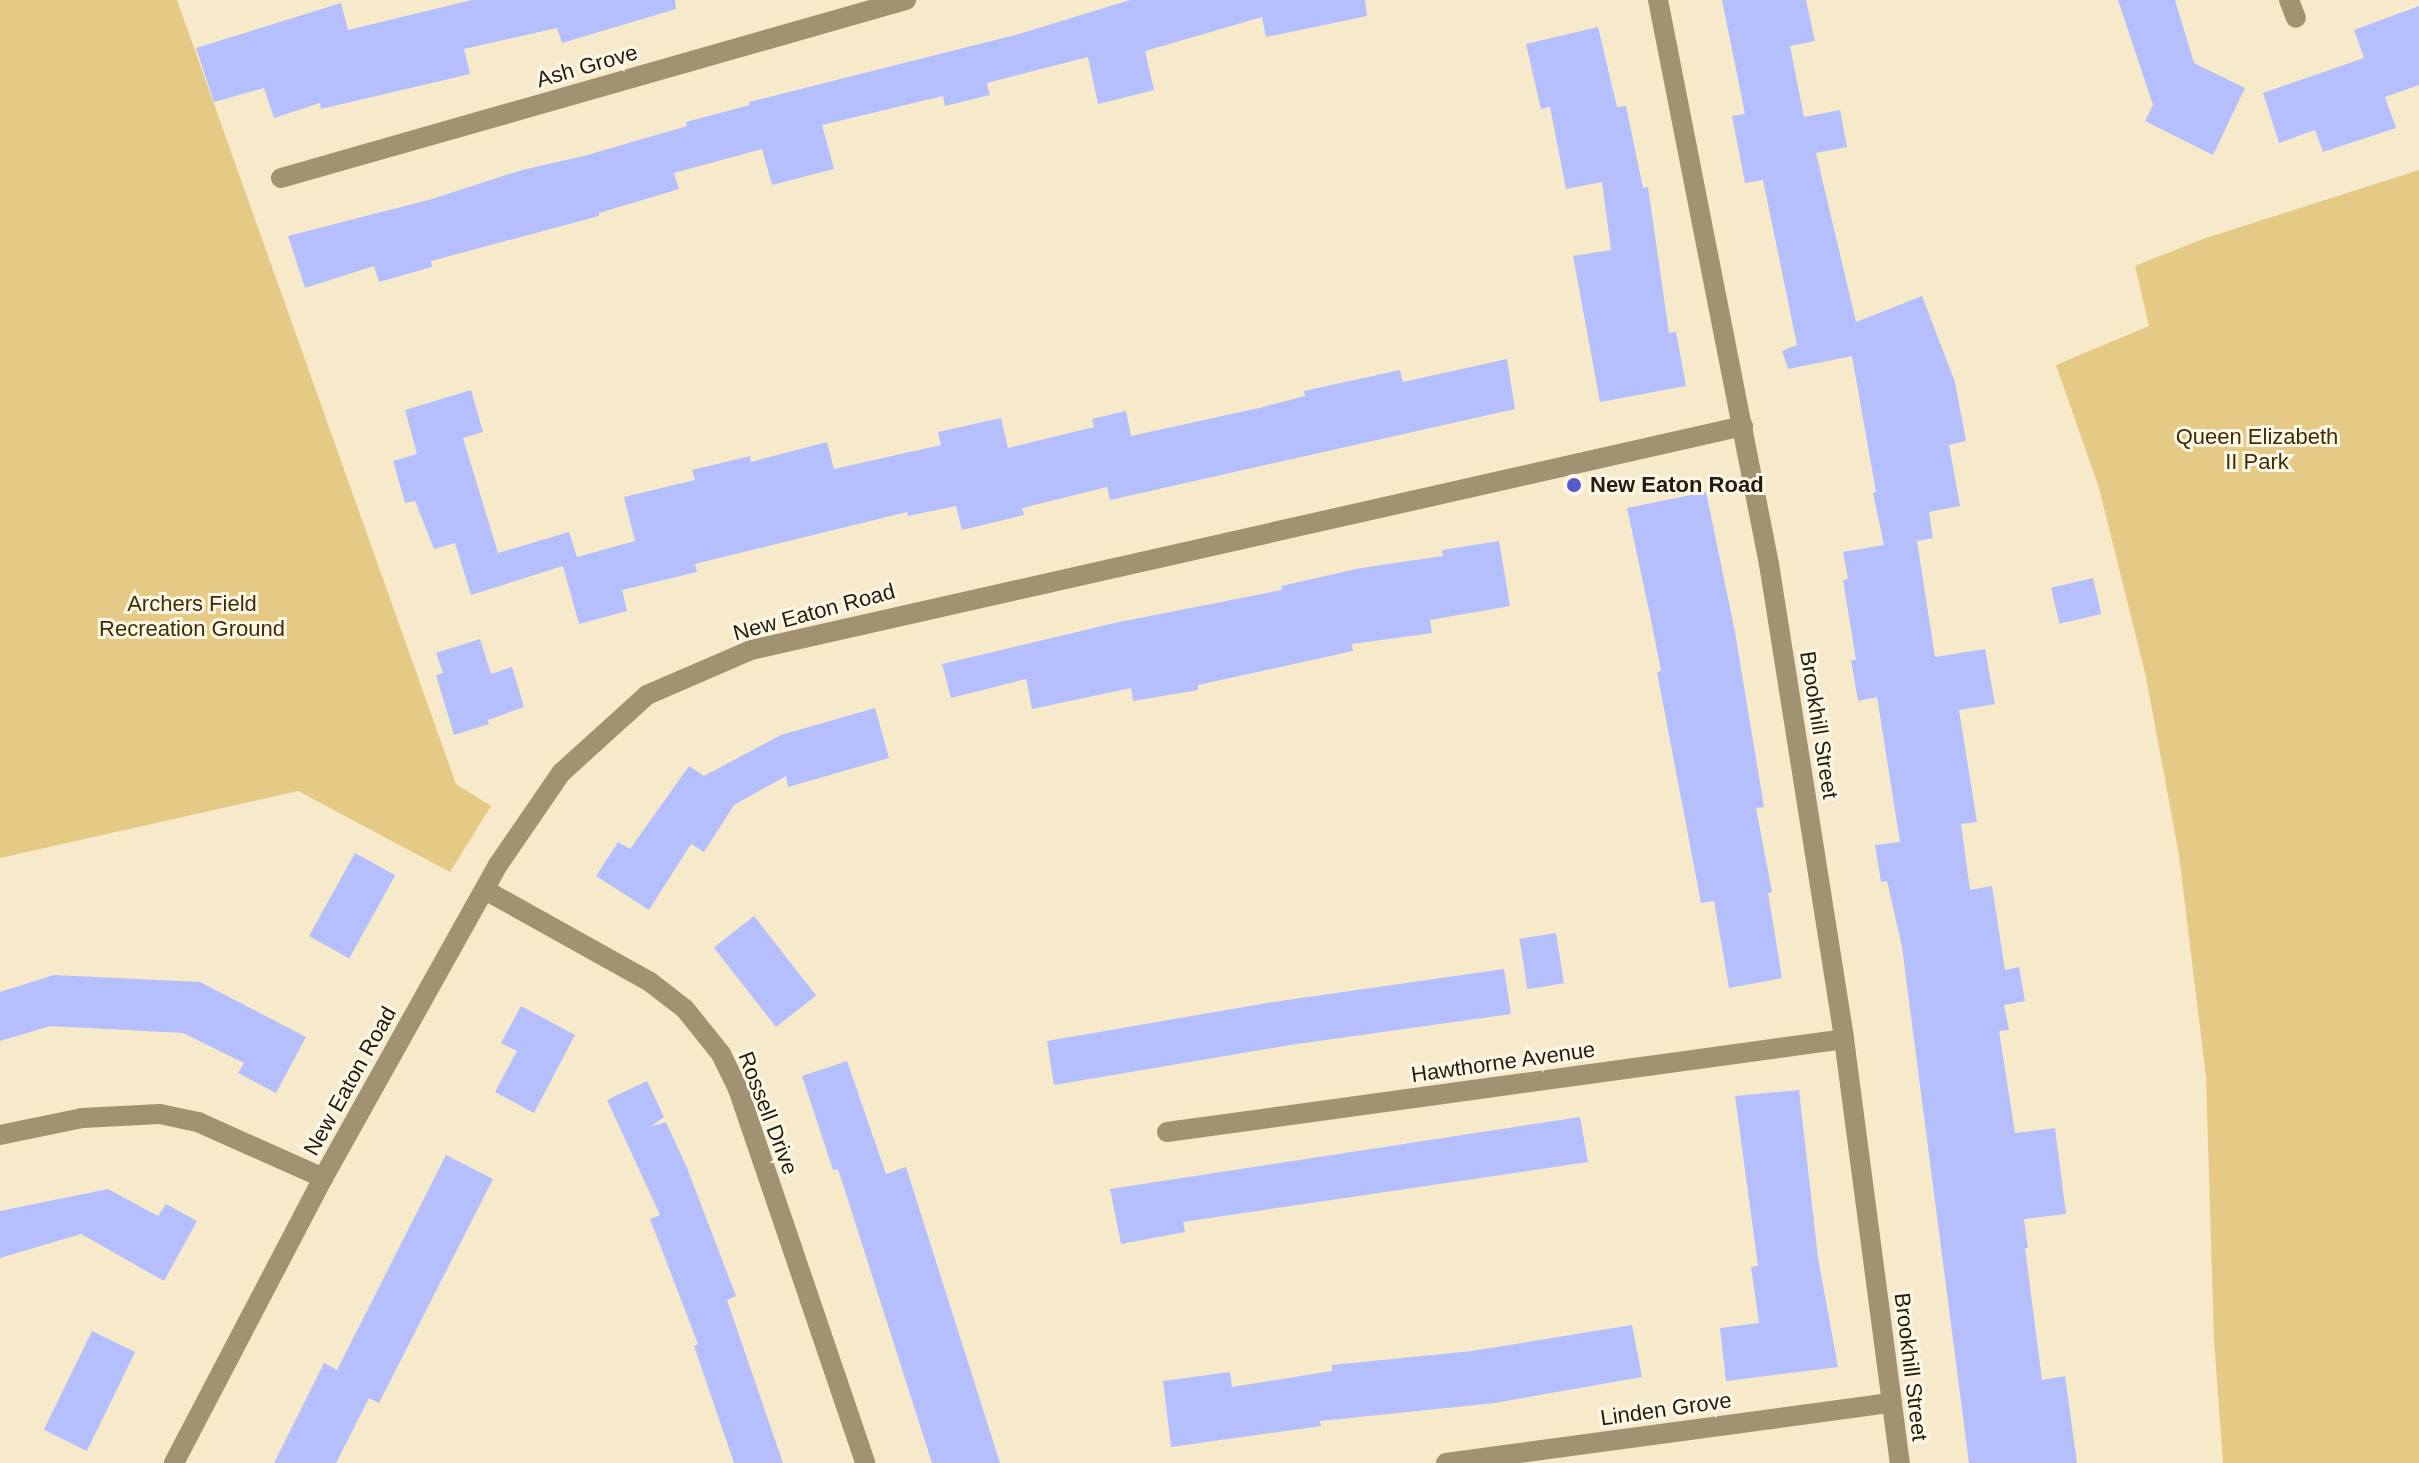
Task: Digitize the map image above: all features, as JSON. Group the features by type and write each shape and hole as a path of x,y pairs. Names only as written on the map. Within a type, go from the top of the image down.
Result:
{"street":[{"name":"Ash Grove","path":"281,178 906,0"},
{"name":"Brookhill Street","path":"1658,0 1769,564 1844,1039 1900,1463"},
{"name":"New Eaton Road","path":"174,1463 323,1178 498,865 561,773 647,695 751,650 1743,426"},
{"name":"Rossell Drive","path":"485,890 650,982 685,1009 721,1054 738,1089 865,1463"},
{"name":"Hawthorne Avenue","path":"1167,1132 1844,1039"},
{"path":"0,1135 82,1118 160,1114 198,1122 323,1178"},
{"name":"Linden Grove","path":"1446,1463 1892,1403"}],"green space":[{"name":"Archers Field Recreation Ground","path":"0,0 177,0 456,784 491,806 450,872 298,791 0,858"},
{"name":"Queen Elizabeth II Park","path":"2419,170 2419,1463 2223,1463 2214,1339 2206,1077 2179,855 2146,677 2099,488 2056,365 2149,326 2135,266 2203,239"}],"building":[{"path":"472,0 675,0 676,9 562,43 557,28 464,49 470,74 321,109 320,103 274,118 264,88 214,102 196,48 341,3 348,30"},
{"path":"1130,0 1365,0 1367,16 1266,37 1262,17 1145,51 1154,90 1098,104 1088,57 987,83 990,95 945,106 943,96 822,125 834,169 772,185 762,149 674,173 679,189 599,213 599,216 431,261 432,267 379,282 374,266 305,288 288,236 432,199 522,170 584,156 687,126 686,122 750,105 749,102 1019,34"},
{"path":"1722,0 1806,0 1815,41 1790,46 1804,117 1840,110 1847,147 1816,153 1856,322 1922,296 1955,382 1966,441 1949,445 1960,506 1929,512 1933,538 1917,541 1935,657 1985,649 1995,704 1959,710 1977,822 1961,824 1970,890 1992,886 2005,970 2019,967 2025,1001 2004,1005 2009,1030 1999,1031 2015,1133 2055,1128 2066,1214 2024,1219 2028,1248 2025,1248 2042,1380 2065,1376 2077,1463 1969,1463 1902,947 1887,881 1881,882 1875,845 1900,842 1877,697 1858,701 1851,660 1856,660 1843,580 1848,579 1843,552 1884,545 1873,493 1876,492 1852,356 1788,369 1782,351 1797,345 1763,180 1745,183 1732,116 1745,114"},
{"path":"2118,0 2175,0 2194,63 2245,88 2213,155 2145,121 2153,105"},
{"path":"2419,6 2419,85 2385,97 2396,128 2323,152 2315,130 2279,143 2263,93 2364,58 2354,30"},
{"path":"1598,27 1617,107 1626,106 1643,188 1648,187 1669,333 1676,332 1686,386 1600,402 1573,256 1611,250 1602,182 1566,189 1550,107 1541,109 1526,44"},
{"path":"1507,359 1515,409 1110,500 1107,487 1022,508 1024,515 962,530 956,506 908,516 907,512 695,564 697,572 622,590 627,611 579,624 563,566 471,595 455,543 434,549 415,501 405,503 393,461 417,454 405,410 471,390 483,432 463,438 498,553 569,532 577,557 635,541 624,497 695,480 692,470 750,456 751,462 827,442 834,469 941,445 938,432 1001,418 1008,448 1094,427 1092,419 1126,411 1131,436 1259,408 1305,396 1304,391 1400,370 1403,382"},
{"path":"1706,492 1735,632 1764,807 1756,808 1772,892 1768,893 1782,978 1729,988 1714,901 1701,903 1657,672 1661,671 1627,508"},
{"path":"1499,541 1510,606 1430,620 1432,633 1352,644 1353,651 1198,685 1198,690 1133,701 1131,688 1032,709 1026,679 951,698 942,664 1119,622 1282,590 1281,586 1361,568 1443,556 1442,550"},
{"path":"2093,578 2101,614 2059,624 2051,588"},
{"path":"480,639 491,674 512,667 524,707 488,720 489,724 454,735 436,675 443,673 436,653"},
{"path":"875,708 889,758 788,787 786,776 734,805 704,852 691,844 649,910 596,876 618,842 630,849 689,766 704,776 781,735"},
{"path":"355,853 395,875 349,958 309,936"},
{"path":"754,916 816,996 776,1027 714,947"},
{"path":"1556,933 1564,983 1527,989 1519,939"},
{"path":"1504,969 1511,1014 1290,1045 1054,1085 1047,1041 1267,1003"},
{"path":"54,975 200,982 306,1037 276,1093 238,1073 244,1063 183,1033 50,1026 0,1041 0,992"},
{"path":"521,1006 575,1035 534,1113 495,1092 517,1051 501,1043"},
{"path":"847,1061 886,1174 906,1167 1000,1463 932,1463 838,1169 833,1170 802,1076"},
{"path":"647,1081 664,1117 650,1127 666,1122 687,1168 736,1296 727,1300 783,1463 734,1463 694,1346 698,1344 650,1219 660,1215 607,1100"},
{"path":"1799,1090 1818,1258 1838,1367 1726,1381 1720,1328 1759,1323 1751,1267 1758,1266 1735,1096"},
{"path":"1580,1117 1588,1162 1183,1222 1185,1232 1121,1244 1110,1189"},
{"path":"446,1155 493,1179 379,1403 369,1398 336,1463 274,1463 324,1363 337,1370"},
{"path":"108,1189 158,1216 166,1204 197,1221 164,1281 81,1234 0,1258 0,1211"},
{"path":"1632,1325 1642,1377 1495,1403 1320,1421 1321,1426 1171,1447 1163,1381 1230,1372 1232,1387 1332,1371 1332,1365 1472,1351"},
{"path":"92,1331 135,1352 87,1451 44,1430"}],"place":[{"name":"New Eaton Road","path":"1574,485"}]}
